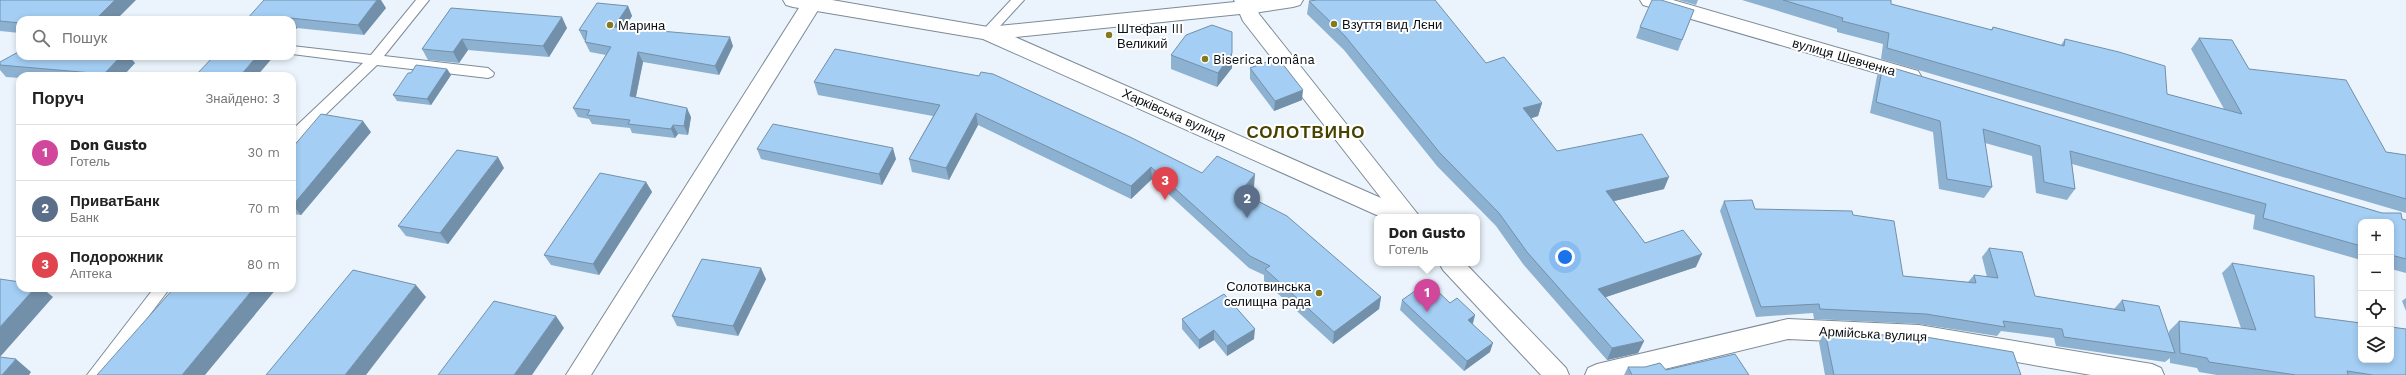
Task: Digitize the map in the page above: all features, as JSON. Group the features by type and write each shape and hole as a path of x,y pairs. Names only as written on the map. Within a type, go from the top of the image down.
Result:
{"street":[{"path":"1293,0 1246,4 1250,16 1407,214"},
{"name":"вулиця Шевченка","path":"1650,0 1932,82"},
{"name":"Харківська вулиця","path":"803,1 987,33 1396,214"},
{"path":"578,375 803,1"},
{"name":"Харківська вулиця","path":"987,33 1246,4"},
{"path":"1454,266 1556,375"},
{"name":"Армійська вулиця","path":"1597,375 1788,329 1919,335 2152,375"}],"lane":[{"path":"296,134 375,59 423,0"},
{"path":"987,33 1018,0"},
{"path":"296,50 488,73"},
{"path":"95,375 160,292"}],"building":[{"path":"0,0 115,0 99,16 16,16 16,23 0,21"},
{"path":"264,0 377,0 358,25 296,19 296,16 250,16"},
{"path":"1435,0 1486,63 1504,57 1542,103 1523,108 1557,151 1642,134 1669,177 1606,191 1645,243 1683,230 1702,254 1598,289 1644,341 1612,348 1527,252 1499,213 1440,153 1345,36 1309,1"},
{"path":"1652,0 1661,0 1694,10 1682,40 1640,27"},
{"path":"1783,0 1891,0 1891,4 1992,30 1993,27 2064,46 2065,39 2119,52 2165,66 2167,94 2242,114 2199,38 2232,40 2249,69 2346,80 2386,152 2406,155 2406,199 1887,48 1889,33 1842,21 1843,18"},
{"path":"597,3 628,6 614,27 730,37 715,66 638,52 630,96 687,108 684,126 673,125 671,129 628,124 630,120 587,115 590,110 573,108 611,47 585,42 587,31 579,30"},
{"path":"451,8 562,17 543,46 462,39 453,52 422,49"},
{"path":"1212,25 1232,32 1232,53 1218,73 1171,55 1186,35"},
{"path":"835,49 979,76 981,72 993,74 1130,137 1202,173 1217,156 1255,174 1240,192 1287,216 1381,297 1334,332 1265,269 1270,266 1250,256 1151,167 1131,186 976,113 946,168 909,159 940,105 814,82"},
{"path":"16,53 16,60 117,60 106,72 81,72 0,65 0,62"},
{"path":"1278,58 1303,90 1275,101 1250,68"},
{"path":"210,60 254,60 243,72 199,72"},
{"path":"416,65 447,69 427,99 393,95 408,73 411,73"},
{"path":"1883,65 2382,213 2401,213 2402,219 2406,220 2406,259 2394,256 2394,219 2358,219 2358,245 2263,218 2266,204 2070,151 2075,189 2044,182 2040,146 1983,129 1992,187 1947,179 1940,121 1876,102"},
{"path":"321,114 363,121 296,201 296,143"},
{"path":"773,124 893,148 879,174 757,149"},
{"path":"457,150 498,157 440,233 398,226"},
{"path":"600,173 646,182 593,264 544,255"},
{"path":"1752,200 1755,209 1852,211 1853,215 1894,221 1903,276 1976,283 1974,275 1998,278 1989,248 2022,252 2035,296 2125,311 2122,300 2159,306 2175,353 2064,337 2062,329 2003,321 2005,327 1926,314 1820,309 1819,304 1761,307 1724,201"},
{"path":"702,259 761,268 733,326 672,316"},
{"path":"2232,263 2314,276 2315,317 2358,323 2358,363 2394,363 2394,327 2406,329 2406,375 2373,375 2347,371 2348,375 2296,375 2209,362 2207,358 2180,353 2179,321 2256,330"},
{"path":"353,270 416,285 345,375 266,375"},
{"path":"0,279 16,281 16,292 31,292 0,327"},
{"path":"1428,282 1450,303 1457,298 1475,315 1468,320 1493,343 1467,361 1402,300"},
{"path":"170,292 251,292 182,375 97,375"},
{"path":"1224,294 1255,329 1227,346 1214,330 1199,340 1182,319"},
{"path":"494,301 556,316 514,375 438,375"},
{"path":"1825,332 1926,337 2013,352 2021,375 1834,375"},
{"path":"1735,354 1749,375 1632,375 1628,367 1645,367 1660,363 1666,370"},
{"path":"0,357 16,359 2,375 0,375"}],"place":[{"name":"Взуття вид Лєни","path":"1334,24"},
{"name":"Марина","path":"610,25"},
{"name":"Штефан III Великий","path":"1109,35"},
{"name":"Biserica româna","path":"1205,59"},
{"name":"Подорожник","path":"1165,200"},
{"name":"ПриватБанк","path":"1247,218"},
{"name":"Солотвинська селищна рада","path":"1319,293"},
{"name":"Don Gusto","path":"1427,312"}],"district":[{"name":"СОЛОТВИНО","path":"1306,132"}]}
